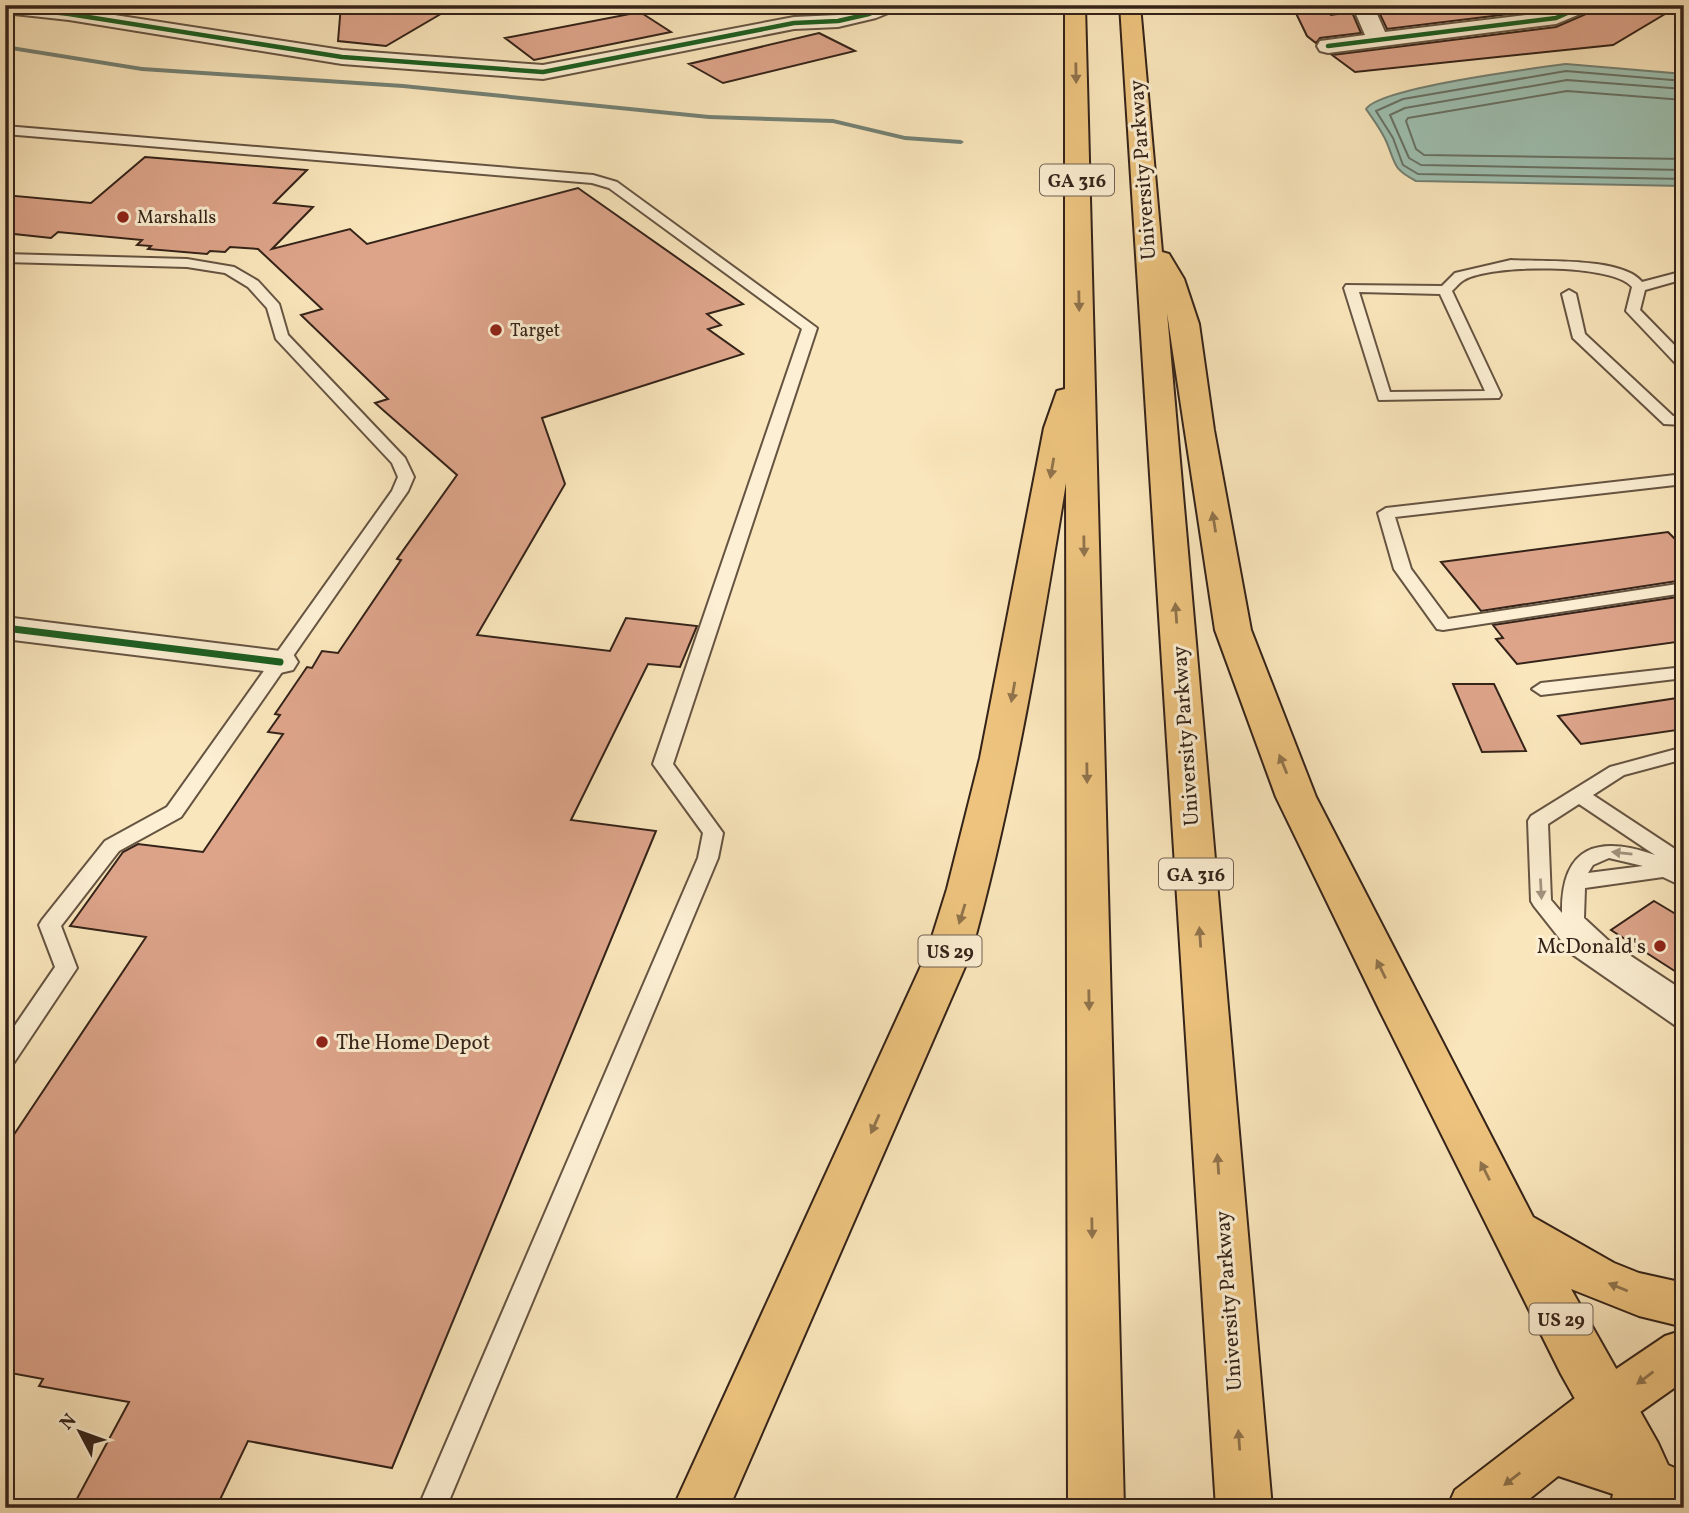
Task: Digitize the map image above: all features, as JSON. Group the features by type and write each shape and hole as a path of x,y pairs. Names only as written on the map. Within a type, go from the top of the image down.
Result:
{"main road":[{"name":"GA 316","path":"1075,5 1096,1508"},
{"name":"University Parkway","path":"1129,5 1244,1508"},
{"name":"US 29","path":"1148,240 1170,279 1185,324 1199,430 1233,630 1260,706 1302,808 1402,1011 1580,1357 1660,1494"},
{"name":"US 29","path":"701,1508 949,953 971,885 992,800 1059,428 1080,355"},
{"path":"1517,1231 1551,1255 1589,1275 1660,1302 1684,1305"},
{"path":"1475,1508 1607,1405 1684,1352"},
{"path":"1549,1450 1603,1462 1660,1494"}],"street":[{"path":"5,8 76,10 342,57 543,72 794,23 838,21 869,14 891,5"},
{"path":"1362,5 1378,40"},
{"path":"1328,46 1556,18 1585,5"},
{"path":"5,628 281,662"}],"lane":[{"path":"5,130 593,179 613,185 810,328 663,764 713,833 708,858 432,1508"},
{"path":"5,258 187,263 229,270 253,284 274,307 281,336 398,461 406,477 400,491 174,812 112,846 50,925 66,968 5,1058"},
{"path":"1445,290 1494,395 1384,397 1351,288 1445,290 1460,276 1511,264 1605,269 1632,278 1639,287"},
{"path":"1639,287 1684,275"},
{"path":"1639,287 1633,311 1684,364"},
{"path":"1569,294 1578,335 1669,421 1684,420"},
{"path":"1684,479 1386,513 1403,569 1443,625 1684,588"},
{"path":"1541,689 1684,672"},
{"path":"1684,753 1617,771 1538,821 1541,901 1580,949 1684,1020"},
{"path":"1579,795 1677,872"},
{"path":"1677,872 1627,852 1603,852 1587,857 1579,867 1571,899 1573,920 1603,948 1684,1002"}],"water":[{"path":"1566,64 1684,74 1684,186 1416,181 1396,166 1383,134 1366,109 1377,101 1427,87"}],"building":[{"path":"341,5 456,5 386,46 338,41"},
{"path":"1292,5 1327,5 1331,15 1352,12 1361,33 1320,38 1316,43 1307,36"},
{"path":"1404,5 1560,5 1550,9 1387,29 1378,10"},
{"path":"1597,5 1680,5 1613,45 1355,72 1332,55 1556,27 1593,11"},
{"path":"640,12 671,32 534,60 505,38"},
{"path":"819,33 855,51 723,83 689,64"},
{"path":"145,157 307,170 274,203 313,207 272,249 350,229 367,244 578,188 743,304 707,314 721,325 708,329 743,354 542,418 565,484 477,635 610,651 626,618 697,626 680,667 648,664 571,820 656,831 392,1468 248,1441 216,1508 72,1508 129,1402 39,1386 43,1379 5,1372 5,1148 146,937 70,926 123,852 138,844 203,852 283,734 268,732 280,715 275,714 307,667 312,668 322,651 338,653 401,560 397,559 457,475 375,403 388,399 301,315 322,309 258,249 230,247 225,252 210,251 207,254 148,249 151,246 137,245 142,240 58,232 51,238 5,233 5,195 91,203"},
{"path":"1668,532 1684,548 1684,580 1481,611 1441,562"},
{"path":"1684,596 1684,641 1517,664 1496,639 1503,638 1493,625"},
{"path":"1453,684 1494,684 1526,751 1482,752"},
{"path":"1684,697 1684,729 1581,744 1558,716"},
{"name":"McDonald's","path":"1654,901 1684,919 1684,977 1611,930"}],"waterway":[{"path":"5,47 142,69 403,86 709,117 833,121 905,138 961,142"}],"cycle path":[{"path":"5,7 69,14 342,57 543,72 794,23 838,21 869,14 891,5"},
{"path":"1328,46 1556,18 1585,5"},
{"path":"5,628 280,662"}],"place":[{"name":"Marshalls","path":"123,217"},
{"name":"Target","path":"496,330"},
{"name":"McDonald's","path":"1660,946"},
{"name":"The Home Depot","path":"322,1042"}]}
